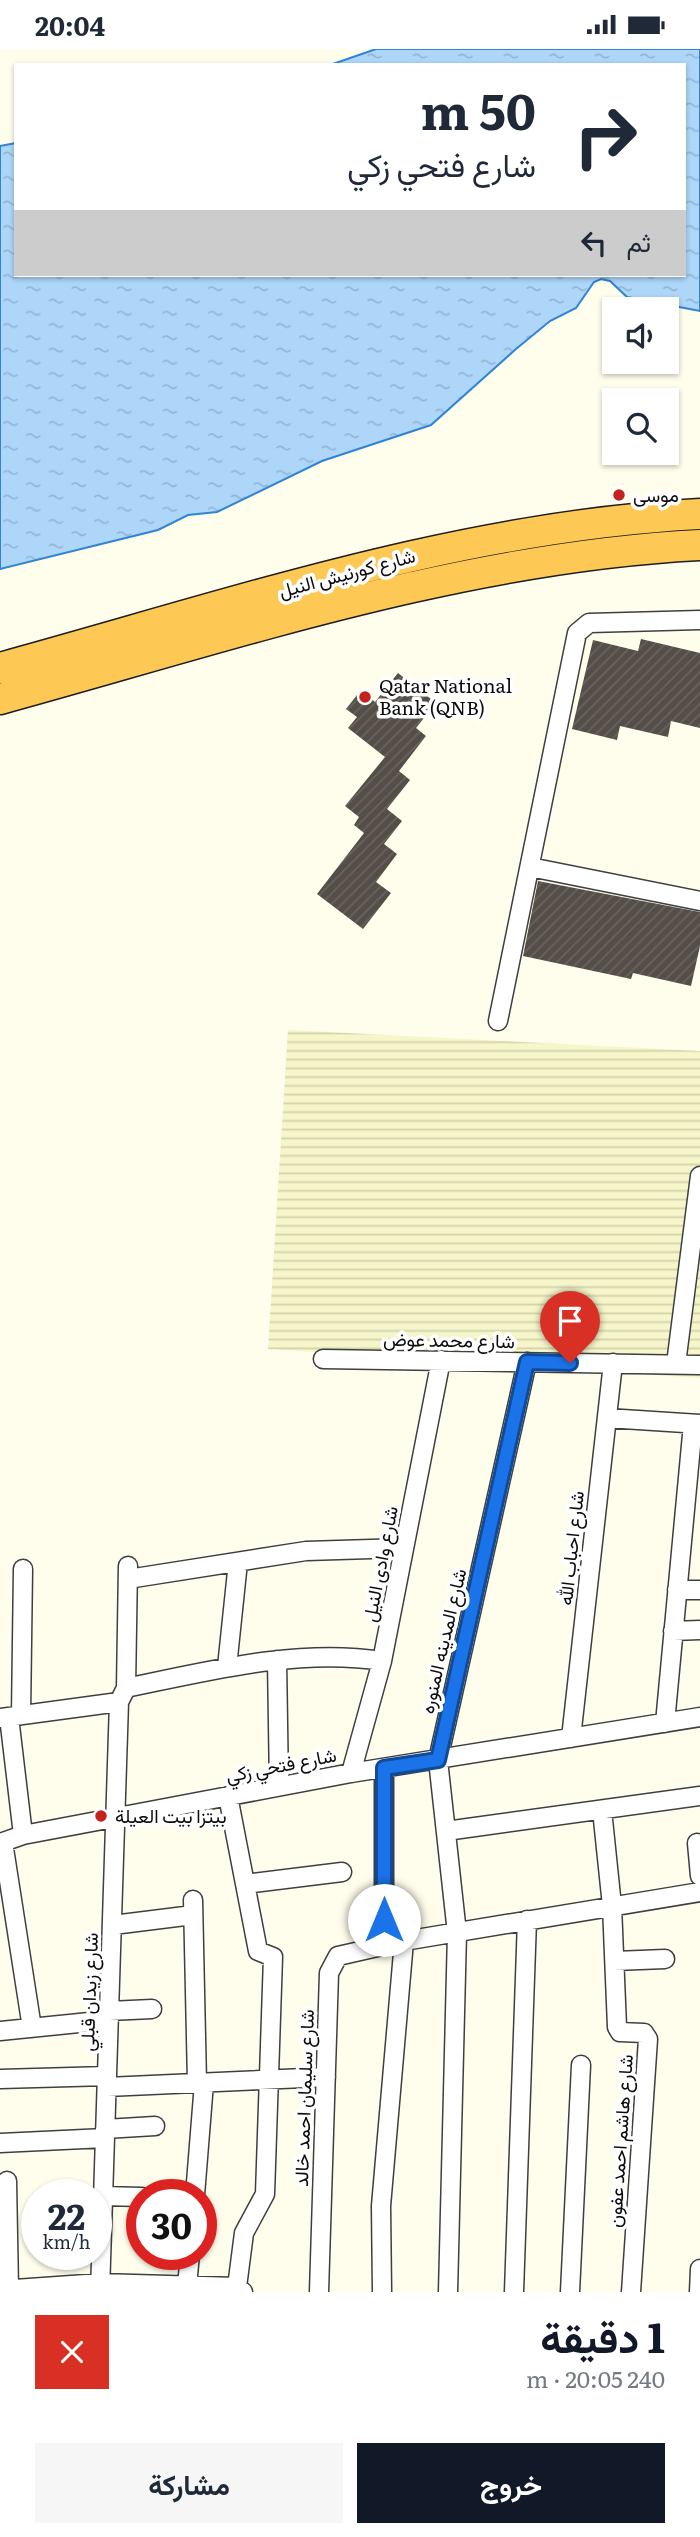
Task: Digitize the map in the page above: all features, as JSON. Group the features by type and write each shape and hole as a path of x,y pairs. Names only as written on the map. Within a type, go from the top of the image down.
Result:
{"highway":[{"name":"شارع كورنيش النيل","path":"0,668 363,567 467,543 573,526 700,514"},
{"name":"شارع كورنيش النيل","path":"0,699 359,600 474,573 577,556 700,545"}],"street":[{"path":"498,1021 577,633 589,623 700,620"},
{"path":"530,867 700,901"},
{"path":"676,1364 700,1175"},
{"name":"شارع محمد عوض","path":"323,1359 700,1365"},
{"name":"شارع وادى النيل","path":"351,1773 382,1661 442,1360"},
{"name":"شارع المدينه المنوره","path":"448,2292 457,1933 438,1760 527,1362"},
{"name":"شارع احباب الله","path":"571,1738 613,1363"},
{"path":"607,1418 696,1424 692,1519 677,1590 665,1723"},
{"path":"227,1667 238,1562 306,1551 404,1548"},
{"name":"شارع زيدان قبلي","path":"104,2179 128,1573 238,1562"},
{"path":"23,1569 10,1717 23,1835"},
{"path":"677,1590 700,1590"},
{"path":"673,1631 700,1630"},
{"path":"10,1717 122,1695 227,1667 277,1660 353,1656 382,1661"},
{"path":"277,1660 279,1786"},
{"name":"شارع فتحي زكي","path":"1,1843 23,1835 351,1773 700,1717"},
{"path":"384,1768 384,1945 700,1892"},
{"path":"7,2181 5,2290 187,2286 240,2289 244,2233 265,2194 273,1955 258,1953 228,1796"},
{"path":"446,1831 700,1796"},
{"name":"شارع هاشم احمد عفون","path":"601,1810 612,1906 618,2030 644,2032 648,2039 631,2292"},
{"path":"1,1843 32,2028"},
{"path":"696,1843 700,1876"},
{"path":"245,1884 342,1872"},
{"path":"113,1925 193,1908 200,2083 196,2179"},
{"path":"513,2292 527,1920"},
{"path":"382,2292 381,2206 404,1941"},
{"name":"شارع سليمان احمد خالد","path":"319,2292 331,1963 348,1952 384,1945"},
{"path":"615,1961 665,1959"},
{"path":"0,2031 152,2009"},
{"path":"570,2292 582,2065"},
{"path":"0,2079 200,2083 326,2077"},
{"path":"0,2143 155,2126"},
{"path":"699,2292 700,2269"},
{"name":"شارع زيدان قبلي","path":"100,2288 101,2270"},
{"path":"187,2286 188,2270"}],"green space":[{"path":"288,1030 700,1051 700,1378 268,1349"}],"water":[{"path":"376,49 700,49 700,311 679,307 679,297 627,297 610,281 601,279 594,282 576,308 550,321 431,425 322,461 217,512 188,515 158,530 0,569 0,146 14,143 14,277 686,277 686,63 336,63"}],"building":[{"path":"641,639 700,653 700,728 671,721 668,737 620,726 617,740 572,729 593,640 638,651"},
{"path":"398,673 436,703 416,728 426,736 399,771 410,780 387,809 402,821 384,844 397,854 376,882 391,893 363,929 317,894 364,833 354,825 359,817 345,806 385,757 348,728 357,717 346,709 361,690 375,702"},
{"path":"538,881 700,912 700,946 691,986 633,973 631,979 523,956"}],"place":[{"name":"موسى","path":"619,495"},
{"name":"Qatar National Bank (QNB)","path":"365,697"},
{"name":"بيتزا بيت العيلة","path":"101,1816"}],"route":[{"path":"384,1920 384,1768 438,1760 527,1362 570,1363"}]}
